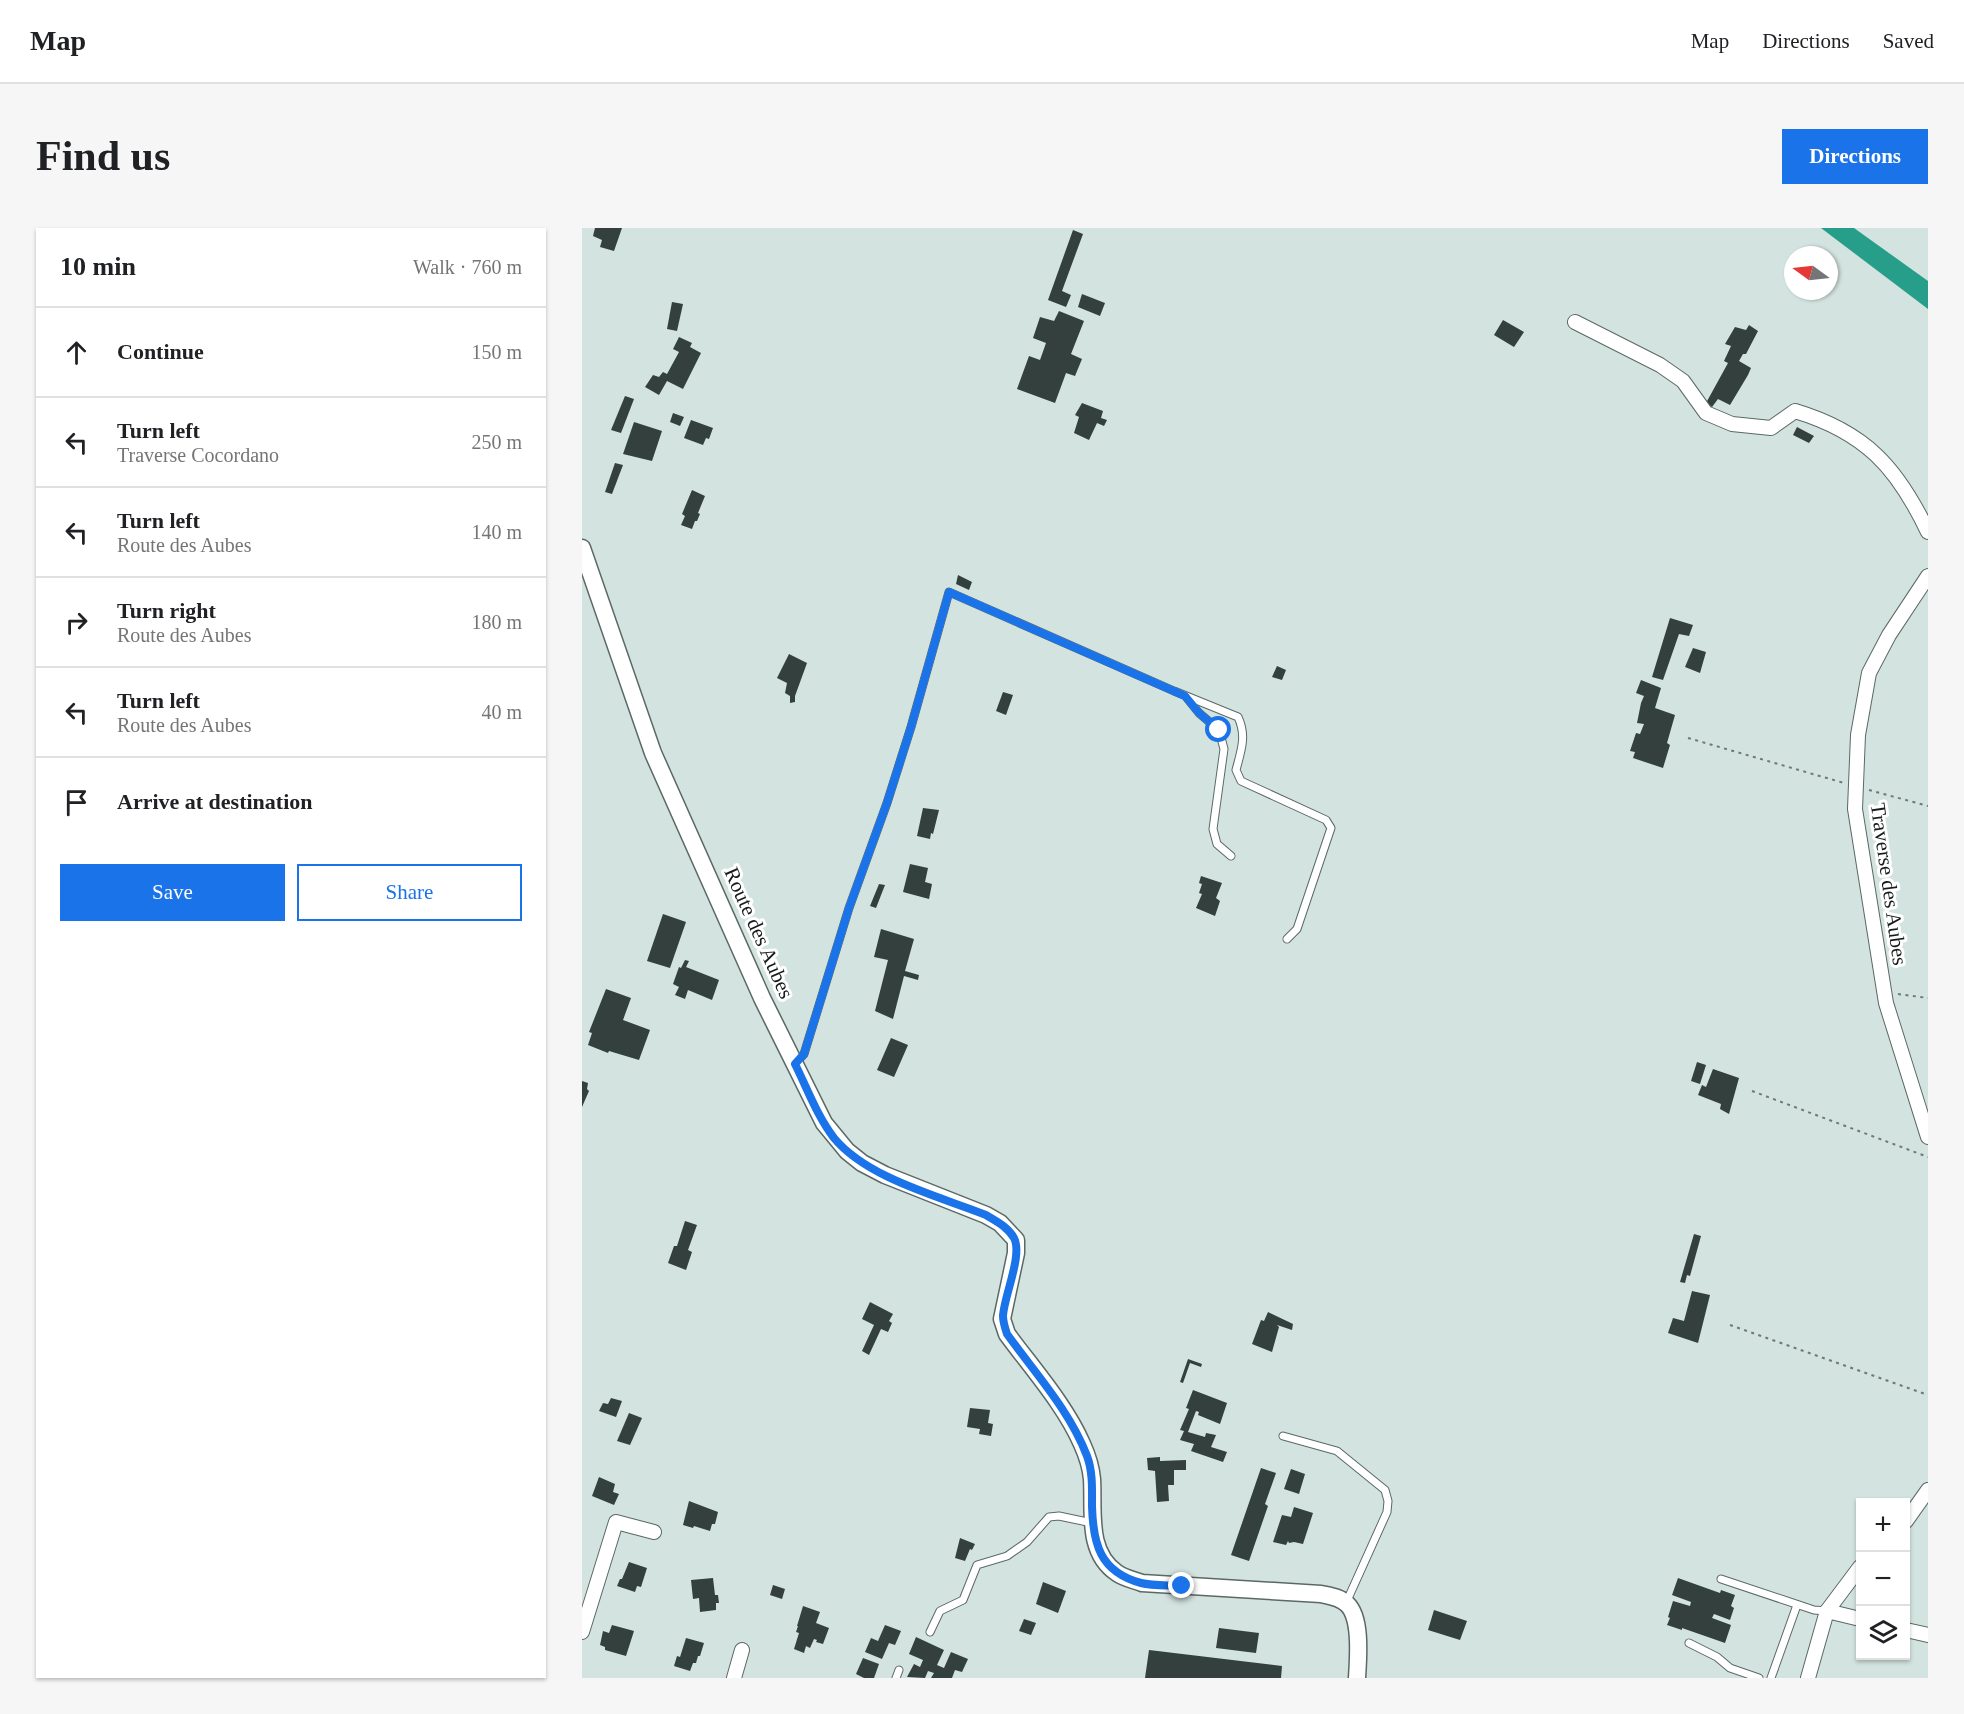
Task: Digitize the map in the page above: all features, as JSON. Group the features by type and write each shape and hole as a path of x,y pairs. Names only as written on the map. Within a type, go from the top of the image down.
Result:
{"street":[{"path":"1575,322 1660,365 1683,381 1706,413 1732,424 1771,428 1795,411 1815,417 1865,443 1895,474 1928,532"},
{"name":"Route des Aubes","path":"582,548 653,753 762,998 825,1123 834,1137 862,1163 885,1175 986,1215 1000,1223 1016,1240 1016,1253 1002,1319 1007,1334 1068,1418 1082,1442 1089,1460 1092,1479 1092,1523 1095,1542 1104,1561 1117,1574 1142,1583 1321,1594 1346,1603"},
{"name":"Traverse des Aubes","path":"1928,576 1889,635 1869,673 1857,735 1854,809 1886,1004 1928,1137"},
{"path":"1910,1514 1928,1490"},
{"path":"582,1632 616,1522 654,1532"},
{"path":"1808,1678 1827,1611 1856,1572"},
{"path":"1346,1603 1353,1611 1358,1635 1358,1678"},
{"path":"1827,1611 1856,1618"},
{"path":"1910,1631 1928,1635"},
{"path":"734,1678 742,1650"}],"lane":[{"path":"795,1064 804,1054 849,908 887,803 949,592 1238,717 1243,728 1244,740 1236,771 1241,781 1326,820 1331,828 1297,929 1287,939"},
{"path":"1185,696 1199,713 1219,730 1224,749 1213,829 1217,844 1231,856"},
{"path":"1283,1436 1336,1450 1385,1490 1388,1501 1387,1512 1346,1603"},
{"path":"930,1632 940,1611 963,1600 977,1564 1007,1556 1027,1542 1049,1517 1059,1516 1092,1523"},
{"path":"1721,1579 1797,1605 1827,1611"},
{"path":"1771,1678 1797,1605"},
{"path":"1689,1643 1717,1657 1730,1668 1759,1678"},
{"path":"896,1678 899,1670"}],"path":[{"path":"1688,738 1928,806"},
{"path":"1884,993 1928,998"},
{"path":"1752,1091 1928,1157"},
{"path":"1730,1325 1928,1395"}],"shaded area":[{"path":"1821,228 1854,228 1928,281 1928,309"}],"building":[{"path":"595,228 622,228 614,251 600,247 602,240 593,236"},
{"path":"1073,230 1083,234 1062,291 1071,295 1066,307 1048,300"},
{"path":"1082,294 1105,303 1100,316 1078,307"},
{"path":"672,302 683,304 677,331 667,329"},
{"path":"1059,311 1084,321 1071,354 1082,359 1075,376 1066,373 1055,403 1017,389 1029,356 1040,360 1046,343 1033,338 1040,317 1054,321"},
{"path":"1503,320 1524,332 1514,347 1494,335"},
{"path":"1749,325 1758,331 1746,354 1743,354 1739,361 1751,368 1748,375 1730,405 1718,399 1712,407 1706,403 1728,363 1724,361 1731,346 1725,344 1735,327 1746,330"},
{"path":"679,337 692,343 690,347 701,353 683,389 667,381 659,395 645,387 653,375 659,377 663,372 667,374 679,352 673,349"},
{"path":"625,396 634,399 621,433 611,430"},
{"path":"1082,403 1103,411 1101,418 1107,420 1104,426 1097,423 1089,440 1074,433 1079,417 1075,415"},
{"path":"673,413 684,417 680,426 670,422"},
{"path":"691,420 713,428 709,439 706,438 703,445 684,438"},
{"path":"634,422 662,431 652,461 623,454"},
{"path":"1797,427 1814,436 1809,443 1793,435"},
{"path":"615,463 623,465 612,494 605,492"},
{"path":"692,490 705,496 698,513 700,514 692,529 681,525 685,516 682,514"},
{"path":"958,575 972,582 969,590 956,584"},
{"path":"1670,618 1693,625 1689,636 1679,634 1663,680 1652,677"},
{"path":"1693,648 1706,652 1700,673 1685,667"},
{"path":"789,654 807,663 795,702 790,703 790,696 785,693 787,683 777,678"},
{"path":"1277,666 1286,670 1282,680 1272,677"},
{"path":"1641,680 1661,688 1655,708 1675,715 1663,768 1633,758 1635,752 1630,751 1636,733 1640,734 1644,724 1637,723 1644,696 1636,693"},
{"path":"1003,692 1013,695 1006,715 996,711"},
{"path":"923,808 939,810 930,839 917,836"},
{"path":"910,864 928,868 925,882 932,884 929,899 903,892"},
{"path":"1201,876 1222,883 1216,898 1220,901 1215,916 1196,908 1202,894 1199,893 1202,884 1199,883"},
{"path":"879,884 885,885 876,908 870,906"},
{"path":"663,914 686,922 670,968 647,961"},
{"path":"881,929 914,939 905,971 919,975 918,980 904,976 893,1019 875,1011 888,960 874,957"},
{"path":"685,960 689,961 686,967 719,980 712,1000 688,990 685,999 675,995 679,987 673,984 679,967 681,968"},
{"path":"606,989 631,998 623,1020 650,1030 639,1060 609,1051 608,1053 588,1045 592,1033 589,1032"},
{"path":"891,1038 908,1045 894,1077 877,1070"},
{"path":"1697,1062 1706,1065 1700,1084 1691,1081"},
{"path":"1713,1069 1739,1078 1729,1114 1720,1109 1721,1104 1698,1095 1702,1085 1706,1087"},
{"path":"582,1081 588,1083 589,1091 582,1107"},
{"path":"685,1221 697,1225 688,1250 692,1252 686,1270 668,1263 674,1246 677,1246"},
{"path":"1694,1234 1701,1236 1690,1276 1687,1275 1685,1283 1680,1282"},
{"path":"1692,1291 1710,1295 1698,1343 1668,1333 1673,1318 1684,1321"},
{"path":"870,1302 893,1314 889,1321 892,1323 888,1332 881,1329 869,1355 862,1351 874,1325 862,1319"},
{"path":"1268,1312 1293,1324 1292,1330 1277,1325 1279,1327 1272,1352 1252,1344 1261,1320 1264,1321"},
{"path":"1188,1359 1202,1364 1201,1367 1190,1363 1183,1383 1180,1382"},
{"path":"1193,1390 1227,1403 1220,1424 1198,1415 1199,1412 1196,1411 1188,1432 1205,1437 1206,1433 1216,1435 1211,1447 1227,1452 1223,1462 1191,1451 1194,1444 1180,1440 1184,1431 1180,1430 1189,1409 1186,1408"},
{"path":"611,1398 622,1401 616,1417 599,1411 603,1403 608,1404"},
{"path":"970,1408 990,1410 988,1423 993,1424 991,1436 979,1434 980,1429 967,1427"},
{"path":"629,1413 642,1418 630,1445 617,1441"},
{"path":"1160,1457 1160,1461 1186,1460 1186,1470 1174,1470 1174,1485 1168,1485 1169,1501 1157,1502 1155,1471 1148,1470 1147,1458"},
{"path":"1261,1468 1276,1473 1265,1504 1268,1506 1249,1561 1231,1555"},
{"path":"1291,1469 1305,1474 1299,1494 1284,1489"},
{"path":"599,1477 615,1484 613,1492 619,1494 614,1505 592,1496"},
{"path":"689,1501 718,1512 715,1524 712,1524 710,1531 683,1525"},
{"path":"1294,1507 1313,1513 1303,1544 1288,1541 1286,1545 1273,1542 1282,1515 1291,1517"},
{"path":"960,1538 975,1544 965,1561 955,1558"},
{"path":"629,1562 647,1568 641,1587 637,1586 635,1592 617,1586"},
{"path":"713,1578 715,1595 718,1595 719,1603 716,1603 716,1610 700,1612 699,1598 693,1599 691,1580"},
{"path":"1678,1578 1720,1593 1721,1590 1735,1595 1730,1620 1714,1614 1712,1618 1731,1625 1725,1643 1667,1625 1673,1601 1690,1606 1691,1602 1672,1595"},
{"path":"1043,1582 1066,1591 1058,1613 1036,1604"},
{"path":"773,1585 785,1589 782,1599 770,1595"},
{"path":"803,1606 820,1612 816,1623 829,1628 823,1644 814,1639 810,1648 806,1646 804,1653 794,1649"},
{"path":"1434,1610 1467,1621 1460,1640 1428,1630"},
{"path":"1024,1619 1036,1623 1031,1635 1019,1631"},
{"path":"612,1625 634,1631 626,1656 605,1650 605,1647 600,1645 603,1631 609,1633"},
{"path":"885,1625 901,1631 895,1645 889,1643 882,1659 865,1652 871,1638 878,1641"},
{"path":"1219,1628 1259,1633 1256,1653 1216,1648"},
{"path":"916,1637 944,1650 937,1665 944,1668 951,1652 968,1659 962,1672 955,1670 952,1678 931,1678 934,1673 928,1671 925,1678 907,1677 914,1664 920,1667 923,1660 909,1654"},
{"path":"686,1638 704,1643 700,1656 696,1663 693,1663 690,1671 674,1666 677,1656 680,1657"},
{"path":"1149,1650 1282,1666 1281,1678 1145,1678"},
{"path":"863,1658 879,1664 874,1678 864,1678 856,1674"}],"route":[{"path":"1182,1586 1142,1583 1117,1574 1104,1561 1095,1542 1092,1523 1092,1479 1089,1460 1082,1442 1068,1418 1007,1334 1002,1319 1016,1253 1016,1240 1000,1223 986,1215 885,1175 862,1163 834,1137 795,1064 804,1054 849,908 887,803 949,592 1185,696 1199,713 1219,730"}]}
